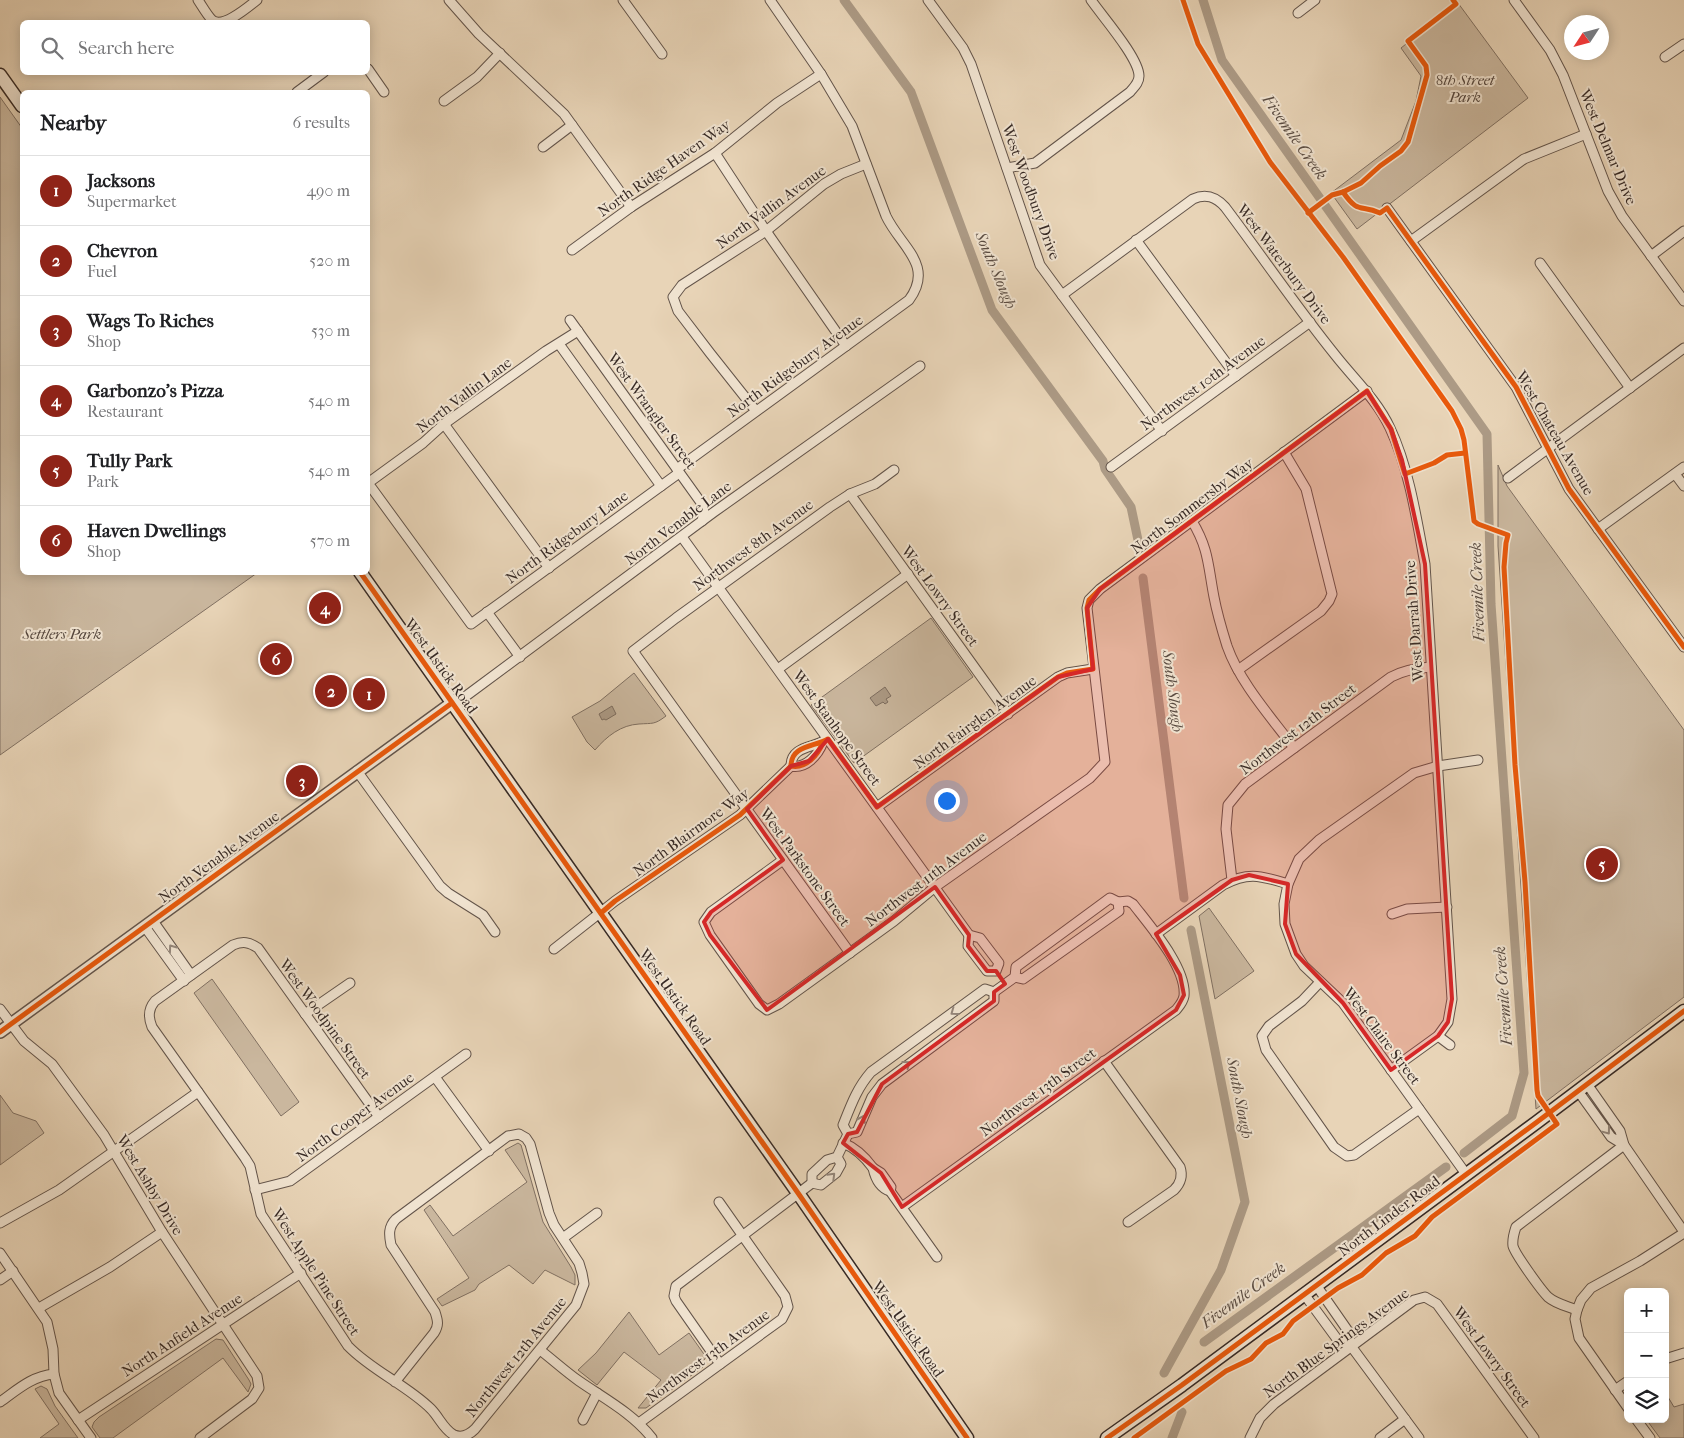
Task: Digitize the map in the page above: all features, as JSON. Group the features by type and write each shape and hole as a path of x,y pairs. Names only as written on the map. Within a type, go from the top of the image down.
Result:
{"main road":[{"path":"0,75 20,103"},
{"name":"West Ustick Road","path":"362,575 798,1193 967,1438"},
{"name":"North Linder Road","path":"1107,1438 1583,1088 1684,1010"}],"street":[{"path":"198,0 212,20"},
{"path":"229,20 257,0"},
{"path":"449,0 473,27 558,107 631,207"},
{"path":"623,0 662,54"},
{"path":"770,0 821,74 852,126 866,164"},
{"name":"West Woodbury Drive","path":"928,0 963,48 971,64 1040,265 1162,430"},
{"path":"1007,168 1035,163 1130,92 1136,85 1139,78 1135,62 1091,0"},
{"path":"1298,13 1315,0"},
{"name":"West Delmar Drive","path":"1514,0 1550,50 1564,75 1608,191 1622,216 1684,302"},
{"path":"1665,57 1684,44"},
{"path":"444,101 477,77 500,53"},
{"path":"370,72 384,92"},
{"name":"North Ridge Haven Way","path":"572,250 631,207 714,153 777,103 821,74"},
{"path":"300,90 320,75"},
{"path":"543,147 572,124"},
{"path":"1411,241 1524,159 1586,134"},
{"path":"714,153 846,346"},
{"name":"North Vallin Avenue","path":"756,411 678,311 673,298 682,285 766,231 824,184 841,174 866,164"},
{"name":"North Ridgebury Avenue","path":"678,471 756,411 909,300 916,290 919,278 915,259 890,225 866,164"},
{"name":"West Waterbury Drive","path":"1136,240 1193,199 1204,195 1218,200 1336,356"},
{"name":"West Chateau Avenue","path":"1387,208 1516,387 1569,489 1684,647"},
{"path":"1651,256 1684,231"},
{"path":"1062,295 1136,240 1236,376"},
{"path":"1540,263 1630,388"},
{"name":"West Wrangler Street","path":"570,320 702,504 704,512 702,521"},
{"name":"Northwest 10th Avenue","path":"1111,468 1310,322"},
{"name":"North Vallin Lane","path":"370,482 423,444 444,424 546,350 578,331"},
{"path":"559,344 661,486"},
{"path":"1508,478 1684,348"},
{"name":"West Darrah Drive","path":"1336,356 1367,391 1391,429 1402,460 1425,564 1452,999 1448,1022 1438,1036 1391,1070"},
{"name":"North Venable Lane","path":"452,703 466,696 702,521 920,366"},
{"name":"North Sommersby Way","path":"1100,768 1104,762 1087,608 1090,600 1100,589 1367,391"},
{"path":"444,424 549,568"},
{"path":"1238,670 1321,611 1332,594 1306,489 1284,452"},
{"path":"1598,529 1684,467"},
{"name":"Northwest 8th Avenue","path":"633,651 850,494 875,484 894,470"},
{"name":"North Ridgebury Lane","path":"370,486 471,624 661,486 678,471"},
{"path":"1675,474 1684,486"},
{"name":"West Lowry Street","path":"850,494 1008,714"},
{"path":"1192,521 1202,539 1208,559 1214,599 1228,647 1238,670 1294,748"},
{"name":"West Stanhope Street","path":"682,537 778,669 825,740 877,807 969,935 980,938 999,963 996,971"},
{"path":"778,669 908,574"},
{"path":"487,612 520,657"},
{"name":"West Parkstone Street","path":"633,651 850,953"},
{"name":"Northwest 12th Street","path":"1232,880 1226,829 1228,805 1245,784 1391,677 1400,672 1416,668 1431,667"},
{"name":"North Fairglen Avenue","path":"877,807 1058,677 1068,673 1093,669"},
{"name":"North Venable Avenue","path":"0,1032 452,703"},
{"name":"North Blairmore Way","path":"791,766 796,767 809,761 819,752 825,740"},
{"name":"North Blairmore Way","path":"601,914 615,901 747,809 791,766 791,760 800,750 825,740"},
{"path":"1015,977 1016,967 1110,898 1118,902 1128,900 1156,934 1232,880 1249,875 1288,884 1299,859 1319,840 1414,773 1438,766 1478,760"},
{"name":"Northwest 11th Avenue","path":"783,860 711,912 704,922 710,935 758,1004 767,1010 779,1004 850,953 894,921 935,887 1090,778 1100,768"},
{"path":"357,771 440,886 483,916 496,932"},
{"name":"West Claire Street","path":"1288,884 1284,904 1285,924 1296,954 1304,966 1343,1003 1466,1174"},
{"path":"994,992 1015,977 1023,979 1119,910 1118,902"},
{"path":"1392,914 1407,910 1447,907"},
{"path":"554,949 601,914"},
{"path":"149,924 188,978"},
{"name":"Northwest 13th Street","path":"902,1208 1176,1010 1182,1003 1184,995 1180,975 1173,958 1156,934"},
{"name":"West Stanhope Street","path":"969,935 968,946 987,972 996,971"},
{"name":"West Woodpine Street","path":"188,978 233,945 245,942 258,948 379,1117"},
{"name":"West Stanhope Street","path":"996,971 1005,984"},
{"name":"West Apple Pine Street","path":"188,978 155,1001 149,1012 152,1027 250,1166 261,1214 348,1346 427,1405 447,1429 458,1437"},
{"path":"1320,982 1302,1001 1269,1026 1262,1036 1266,1050 1334,1147 1347,1156 1360,1152 1419,1110"},
{"path":"305,1014 350,983"},
{"path":"848,1134 844,1125 852,1102 861,1084 871,1072 985,989 994,992"},
{"path":"812,1183 812,1174 827,1160 836,1157 848,1134 857,1132 872,1097 882,1084 994,1001 994,992"},
{"name":"West Ashby Drive","path":"0,1008 29,1046 52,1064 115,1151 162,1232 257,1376 259,1388 252,1399 200,1438"},
{"path":"1438,1036 1450,1045"},
{"name":"North Cooper Avenue","path":"255,1190 290,1182 466,1054"},
{"path":"1104,1062 1180,1167 1181,1179 1174,1190 1128,1222"},
{"path":"435,1077 489,1151"},
{"path":"1583,1088 1611,1137 1624,1146 1684,1232 1640,1261 1591,1288 1581,1300 1577,1310 1575,1319 1579,1338 1624,1402"},
{"path":"0,1223 59,1190 198,1092"},
{"path":"395,1382 438,1326 435,1312 391,1245 390,1228 396,1219 508,1136 519,1134 526,1138 530,1144 549,1213 563,1238 597,1213"},
{"path":"843,1143 865,1157 881,1173 891,1187 890,1191 937,1257"},
{"path":"1577,1310 1548,1297 1517,1254 1513,1245 1513,1236 1516,1227 1624,1146"},
{"path":"720,1364 676,1301 675,1290 680,1282 798,1193 812,1183 821,1185 836,1172 841,1164 836,1157"},
{"path":"719,1202 743,1235"},
{"path":"39,1308 110,1267 162,1232"},
{"name":"Northwest 13th Avenue","path":"639,1423 782,1319 788,1306 785,1296 743,1235"},
{"name":"Northwest 12th Avenue","path":"458,1437 475,1430 576,1305 584,1284 578,1263 563,1238"},
{"path":"0,1253 48,1322 53,1349 54,1374 59,1393 91,1438"},
{"path":"0,1280 13,1271"},
{"name":"North Anfield Avenue","path":"78,1420 301,1273"},
{"path":"1316,1286 1348,1331 1351,1346 1419,1438"},
{"path":"1304,1294 1337,1339 1351,1346"},
{"name":"West Lowry Street","path":"1425,1297 1437,1304 1534,1438"},
{"name":"North Blue Springs Avenue","path":"1250,1438 1260,1418 1274,1404 1414,1300 1425,1297"},
{"path":"540,1350 576,1379 622,1409 639,1423 652,1438"},
{"path":"1669,1358 1684,1353"},
{"path":"0,1402 31,1380 42,1375 54,1374"},
{"path":"1615,1390 1624,1384"},
{"path":"583,1420 597,1394"},
{"path":"1380,1438 1405,1419"},
{"path":"1639,1423 1650,1438"}],"highlighted area":[{"path":"1367,391 1391,429 1402,460 1425,564 1452,999 1448,1022 1438,1036 1391,1070 1343,1003 1296,954 1285,924 1288,884 1249,875 1232,880 1156,934 1180,975 1184,995 1176,1010 902,1207 881,1173 843,1143 848,1134 857,1132 882,1084 994,1001 994,992 1005,984 996,971 987,971 968,946 969,935 935,887 767,1010 710,935 704,922 711,912 783,860 747,809 791,766 809,761 828,739 877,807 1058,677 1093,669 1087,608 1100,589"}],"green space":[{"name":"8th Street Park","path":"1458,3 1528,98 1357,229 1331,193 1401,140 1416,101 1421,76 1401,48"},
{"name":"Settlers Park","path":"0,97 20,125 20,575 254,575 0,755"},
{"path":"1498,465 1507,486 1684,730 1684,997 1536,1109 1498,546"},
{"path":"931,618 973,677 854,763 811,705"},
{"path":"634,673 666,716 653,723 632,725 620,729 604,740 595,750 587,742 572,717 600,701"},
{"path":"1209,908 1254,971 1215,999 1199,916"},
{"path":"212,979 299,1102 281,1116 194,993"},
{"path":"0,1095 13,1113 36,1121 44,1133 0,1165"},
{"path":"518,1143 521,1145 543,1222 571,1267 575,1275 575,1285 545,1270 533,1284 509,1265 479,1284 475,1290 442,1306 437,1299 469,1278 424,1210 430,1205 453,1236 527,1182 505,1150"},
{"path":"629,1312 659,1355 689,1333 706,1357 703,1367 646,1408 638,1408 661,1380 624,1352 597,1385 578,1370 596,1353"},
{"path":"216,1339 223,1340 249,1380 251,1384 248,1392 223,1358 113,1438 100,1438 92,1427 99,1417"},
{"path":"41,1386 47,1389 55,1406 78,1438 40,1438 59,1424 35,1389"},
{"path":"1669,1399 1674,1407 1684,1404 1684,1438 1660,1438 1649,1423 1669,1423"}],"shaded area":[{"path":"885,687 891,696 886,699 888,702 885,704 883,702 876,706 870,698"},
{"path":"612,706 616,714 606,720 602,720 599,714"}],"waterway":[{"name":"South Slough","path":"844,0 911,92 992,310 1103,461 1105,469 1131,507 1138,540"},
{"name":"Fivemile Creek","path":"1203,0 1222,60 1487,434 1491,604 1524,1073 1512,1116 1464,1153"},
{"name":"South Slough","path":"1143,578 1184,898"},
{"name":"South Slough","path":"1164,1373 1221,1270 1245,1202 1191,930"},
{"name":"Fivemile Creek","path":"1204,1342 1446,1167"},
{"name":"Fivemile Creek","path":"1172,1438 1182,1412"}],"cycle path":[{"path":"1134,1438 1226,1371 1251,1359 1266,1343 1283,1334 1293,1321 1338,1288 1362,1275 1386,1253 1415,1236 1432,1217 1557,1124 1538,1096 1537,1090 1504,567 1508,535 1474,521 1464,440 1452,411 1343,257 1270,162 1198,44 1183,0"},
{"path":"1308,213 1332,195 1361,183 1401,151 1408,142 1427,75 1426,66 1408,41 1456,4 1453,0"},
{"path":"1343,192 1353,204 1360,208 1380,213 1387,208 1516,387 1569,489 1684,647"},
{"path":"791,766 792,759 799,750 828,739 877,807 1058,677 1067,673 1093,669 1087,608 1089,600 1100,589 1367,391 1391,429 1405,474 1434,463 1447,455 1465,453"},
{"path":"362,575 798,1193 967,1438"},
{"path":"0,1032 452,703"},
{"path":"601,913 615,901 740,815 791,766 802,765 811,760 823,742"},
{"path":"1107,1438 1182,1385 1684,1011"}],"place":[{"name":"Garbonzo's Pizza","path":"325,608"},
{"name":"Haven Dwellings","path":"276,659"},
{"name":"Chevron","path":"331,691"},
{"name":"Jacksons","path":"369,694"},
{"name":"Wags To Riches","path":"302,781"},
{"name":"Tully Park","path":"1602,864"}]}
